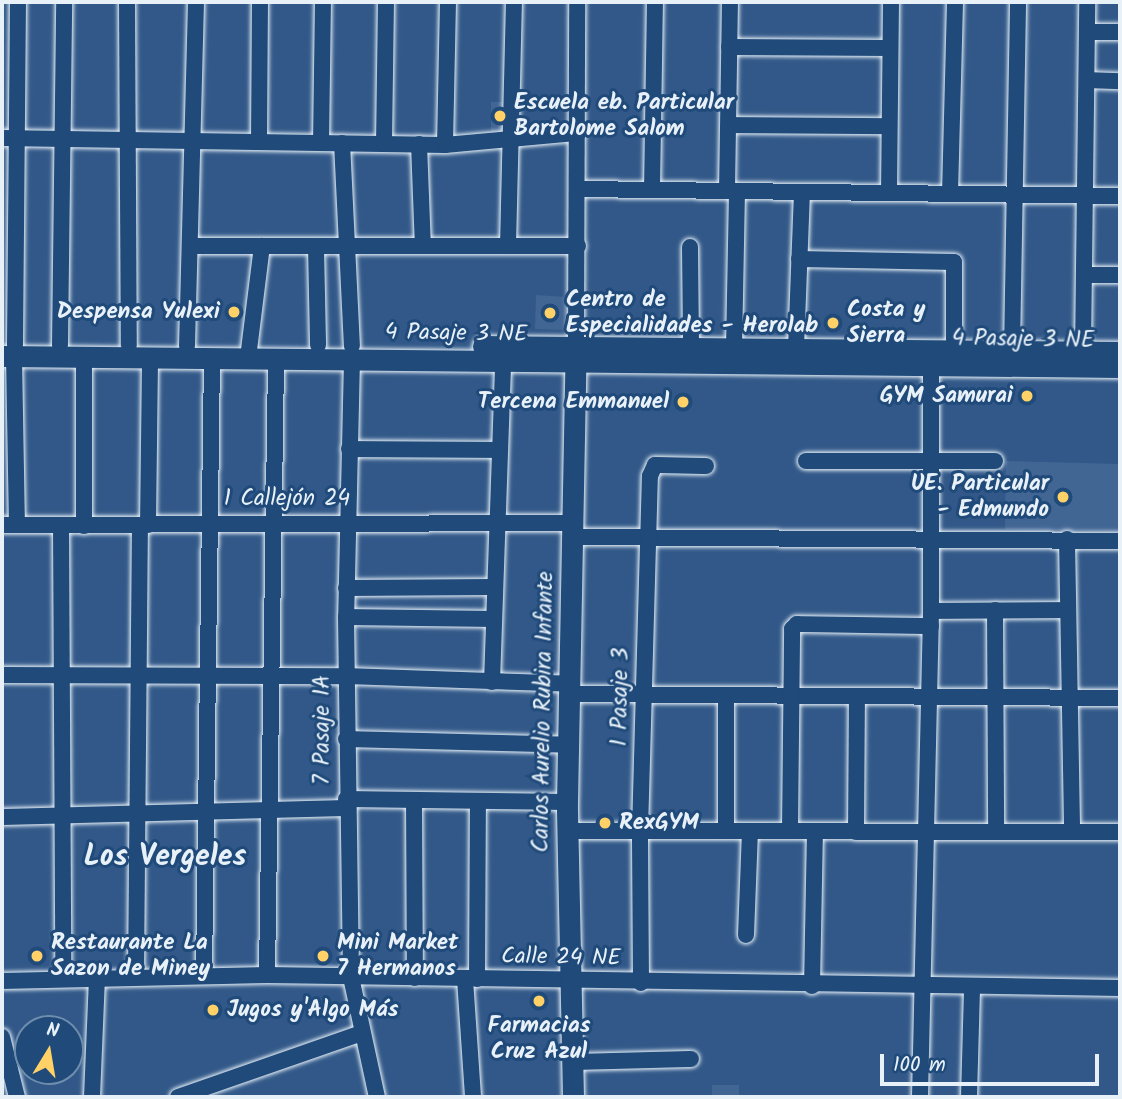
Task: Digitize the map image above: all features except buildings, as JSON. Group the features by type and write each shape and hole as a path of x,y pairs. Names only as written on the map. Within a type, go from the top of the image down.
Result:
{"street":[{"path":"10,525 9,138 18,2"},
{"path":"60,345 64,2"},
{"path":"127,2 129,345"},
{"path":"187,346 196,2"},
{"path":"259,142 260,2"},
{"path":"321,143 323,2"},
{"path":"384,144 386,2"},
{"path":"445,145 448,2"},
{"path":"508,246 514,2"},
{"name":"Carlos Aurelio Rubira Infante","path":"573,1097 567,802 579,189 577,2"},
{"path":"652,190 655,2"},
{"path":"730,2 729,125 734,348"},
{"path":"889,193 891,2"},
{"path":"950,194 955,2"},
{"path":"1012,351 1012,195 1017,2"},
{"path":"1083,351 1087,196 1087,2"},
{"path":"1087,32 1120,32"},
{"path":"729,47 890,48"},
{"path":"1087,80 1120,81"},
{"path":"729,125 889,126"},
{"path":"9,138 445,145 578,133"},
{"name":"7 Pasaje 1A","path":"342,143 352,352 346,523 346,804 351,977 377,1097"},
{"path":"419,144 423,246"},
{"path":"579,189 1120,196"},
{"path":"796,348 802,192"},
{"path":"190,246 578,246"},
{"path":"248,352 262,246"},
{"path":"316,247 318,345"},
{"path":"690,247 691,348"},
{"path":"799,259 954,262 954,350"},
{"path":"1085,275 1120,275"},
{"name":"4 Pasaje 3 NE","path":"8,350 60,345 129,345 187,346 248,352 276,358 352,352 576,354 931,365 1120,367"},
{"name":"4 Pasaje 3 NE","path":"8,350 84,357 212,358 318,345 352,352 503,360 691,348 1120,352"},
{"path":"84,357 84,526"},
{"path":"136,976 137,675 150,358"},
{"path":"204,975 203,812 211,522 212,358"},
{"path":"267,975 276,358"},
{"path":"492,681 495,522 503,360"},
{"path":"920,1097 931,618 931,365"},
{"path":"349,449 499,450"},
{"path":"806,461 995,461"},
{"name":"1 Pasaje 3","path":"641,983 640,831 650,476 654,465 706,466"},
{"name":"1 Callejón 24","path":"10,525 84,526 274,521 495,522 647,537 1120,541"},
{"path":"61,525 62,976"},
{"path":"1067,539 1072,832"},
{"path":"346,587 494,587"},
{"path":"790,831 792,629 797,624 931,618 995,610 1068,610"},
{"path":"995,610 996,832"},
{"path":"346,617 494,619"},
{"path":"2,675 346,676 492,681 643,694 1120,698"},
{"path":"726,695 726,831"},
{"path":"856,832 857,696"},
{"path":"346,739 569,745"},
{"path":"2,817 269,810 414,800 567,802"},
{"path":"414,800 415,978"},
{"path":"473,1097 471,979 478,801"},
{"path":"568,831 1120,832"},
{"path":"746,935 750,831"},
{"path":"812,986 815,832"},
{"name":"Calle 24 NE","path":"10,981 62,976 267,975 972,989 1120,988"},
{"path":"92,1097 97,976"},
{"path":"2,992 10,981"},
{"path":"969,1097 972,989"},
{"path":"177,1097 362,1033"},
{"path":"2,1037 17,1097"},
{"path":"573,1062 691,1059"}],"shaded area":[{"name":"Escuela eb. Particular Bartolome Salom","path":"491,102 509,102 509,130 491,134"},
{"name":"Centro de Especialidades - Herolab","path":"536,295 566,297 565,330 535,329"},
{"name":"UE. Particular - Edmundo","path":"1006,461 1120,464 1120,531 1005,529"},
{"path":"712,1085 739,1085 739,1097 712,1097"}],"place":[{"name":"Escuela eb. Particular Bartolome Salom","path":"500,116"},
{"name":"Despensa Yulexi","path":"234,312"},
{"name":"Centro de Especialidades - Herolab","path":"550,313"},
{"name":"Costa y Sierra","path":"833,323"},
{"name":"GYM Samurai","path":"1027,396"},
{"name":"Tercena Emmanuel","path":"683,402"},
{"name":"UE. Particular - Edmundo","path":"1063,497"},
{"name":"RexGYM","path":"605,823"},
{"name":"Restaurante La Sazon de Miney","path":"37,956"},
{"name":"Mini Market 7 Hermanos","path":"323,956"},
{"name":"Farmacias Cruz Azul","path":"539,1001"},
{"name":"Jugos y'Algo Más","path":"213,1010"}],"district":[{"name":"Los Vergeles","path":"165,857"}]}
